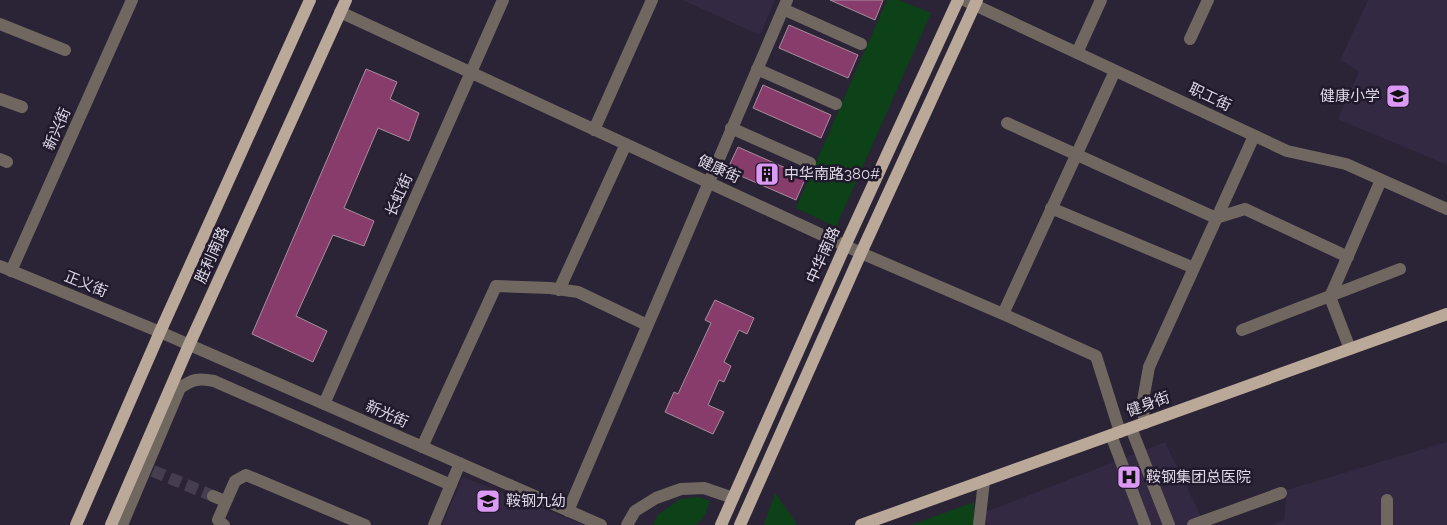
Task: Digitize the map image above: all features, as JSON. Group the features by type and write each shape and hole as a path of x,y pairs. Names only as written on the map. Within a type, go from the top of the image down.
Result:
{"main road":[{"name":"胜利南路","path":"76,525 160,332 310,0"},
{"name":"胜利南路","path":"111,525 146,467 190,345 346,0"},
{"name":"中华南路","path":"721,525 845,246 958,0"},
{"path":"740,525 972,2"},
{"name":"健身街","path":"861,525 1447,314"}],"street":[{"name":"新兴街","path":"6,268 132,0"},
{"name":"长虹街","path":"324,404 503,0"},
{"path":"594,130 652,0"},
{"path":"1077,53 1101,0"},
{"path":"1190,39 1208,0"},
{"name":"职工街","path":"972,2 1287,151 1346,164 1447,209"},
{"path":"568,511 785,4 862,44"},
{"name":"健康街","path":"340,12 845,246 1096,356 1121,432"},
{"path":"0,24 65,50"},
{"path":"757,69 836,104"},
{"path":"1003,314 1115,71"},
{"path":"0,99 22,106"},
{"path":"1007,123 1216,218 1245,209 1348,256"},
{"path":"731,128 810,164"},
{"path":"1145,423 1142,406 1149,367 1254,136"},
{"path":"559,290 626,144"},
{"path":"1350,349 1330,297 1381,180"},
{"path":"1051,208 1194,268"},
{"name":"正义街","path":"6,268 160,332"},
{"path":"1242,330 1400,269"},
{"path":"422,447 496,286 578,292 647,325"},
{"name":"新光街","path":"160,332 601,525"},
{"path":"122,525 180,388 192,380 204,378 214,380 451,485"},
{"path":"1121,432 1144,525"},
{"path":"1121,432 1169,525"},
{"path":"434,525 460,464"},
{"path":"224,525 218,520 225,501 235,480 246,474 365,525"},
{"path":"979,525 984,481"},
{"path":"627,525 635,511 656,498 681,489 704,488 733,498"},
{"path":"1193,525 1281,493"},
{"path":"212,496 225,501"},
{"path":"1387,500 1387,525"}],"shaded area":[{"path":"682,0 775,0 760,35"},
{"name":"健康小学","path":"1368,0 1447,0 1447,165 1338,119 1359,72 1340,60"},
{"name":"鞍钢集团总医院","path":"1165,442 1205,525 987,525 986,512"},
{"name":"鞍钢集团总医院","path":"1447,442 1447,525 1271,525 1284,520 1287,490"},
{"name":"鞍钢九幼","path":"463,477 585,525 442,525"}],"green space":[{"path":"887,0 899,0 931,13 836,227 796,208"},
{"path":"775,493 794,520 797,525 764,525"},
{"path":"698,497 710,501 705,514 696,525 653,525 658,515 680,499"},
{"path":"974,502 975,525 911,525"}],"building":[{"path":"830,0 883,0 875,20"},
{"path":"789,25 858,55 848,78 779,48"},
{"path":"366,69 397,82 390,99 419,113 409,141 378,128 344,208 374,221 364,246 333,235 296,316 327,331 313,362 252,334"},
{"path":"763,85 831,115 821,138 753,108"},
{"name":"中华南路380#","path":"738,147 806,177 796,200 727,170"},
{"path":"715,300 754,318 747,334 739,330 724,362 731,366 724,382 719,380 708,405 724,412 713,434 665,412 674,392 678,394 711,323 705,320"}],"tunnel":[{"path":"153,471 213,496"}],"place":[{"name":"健康小学","path":"1398,96"},
{"name":"中华南路380#","path":"767,174"},
{"name":"鞍钢集团总医院","path":"1129,477"},
{"name":"鞍钢九幼","path":"488,501"}]}
